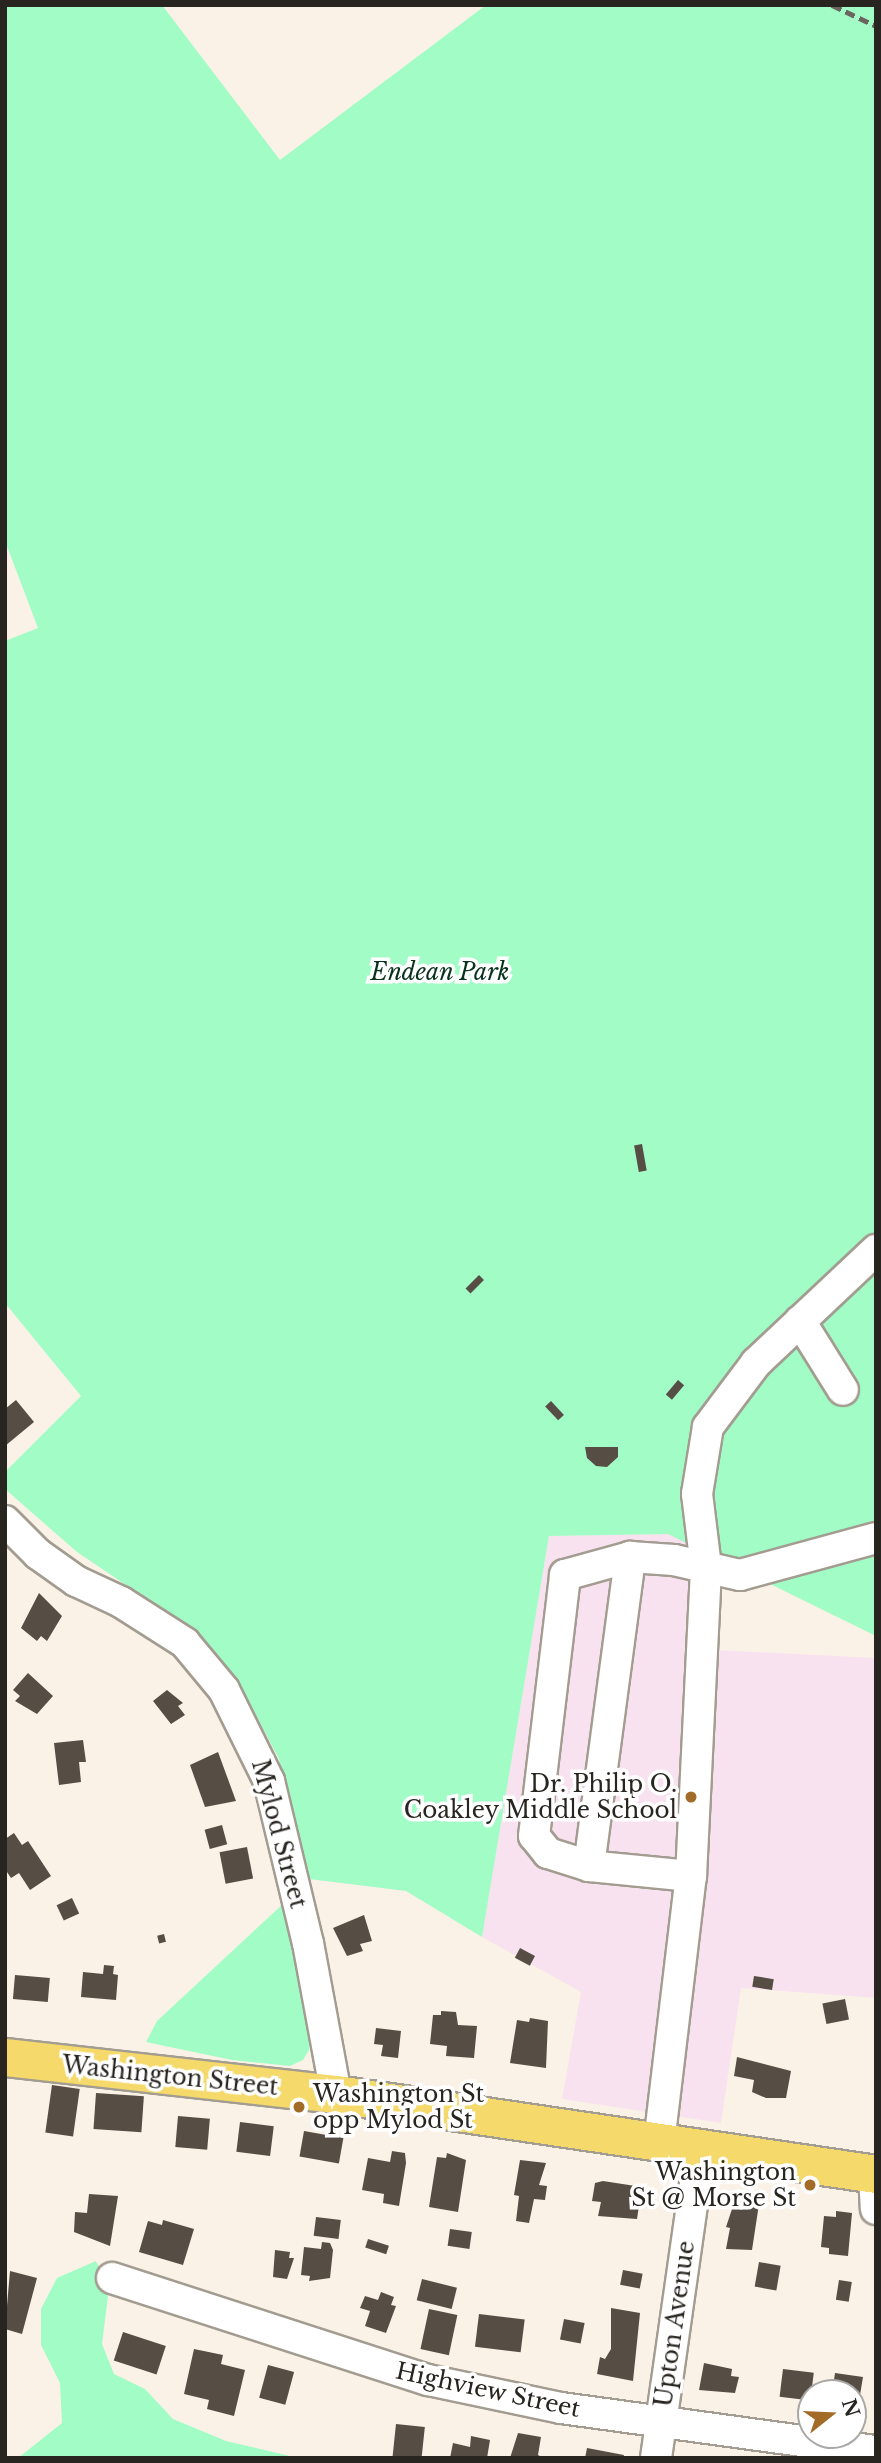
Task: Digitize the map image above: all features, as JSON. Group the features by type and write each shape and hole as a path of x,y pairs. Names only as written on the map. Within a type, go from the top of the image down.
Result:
{"main road":[{"name":"Washington Street","path":"5,2057 336,2094 701,2150 875,2186"}],"street":[{"path":"659,2143 691,1876 706,1567 697,1494 708,1427 756,1363 876,1250"},
{"path":"800,1321 843,1390"},
{"name":"Mylod Street","path":"5,1521 38,1554 76,1581 121,1602 185,1643 224,1690 269,1781 308,1943 336,2094"},
{"path":"691,1876 589,1866 548,1853 534,1836 565,1574 630,1557 706,1567 740,1575 876,1538"},
{"path":"589,1866 630,1557"},
{"name":"Upton Avenue","path":"656,2458 701,2150"},
{"name":"Highview Street","path":"112,2278 416,2377 561,2408 876,2451"}],"shaded area":[{"name":"Dr. Philip O. Coakley Middle School","path":"668,1534 712,1540 715,1650 876,1658 876,1998 741,1988 721,2123 562,2099 581,1992 482,1937 549,1536"}],"green space":[{"name":"Endean Park","path":"5,5 162,5 280,160 486,5 876,5 876,1636 668,1534 549,1536 482,1937 406,1891 309,1879 279,1759 235,1676 197,1633 77,1552 5,1489 5,1472 81,1396 5,1303 5,641 38,628 5,541"},
{"path":"284,1903 311,2031 309,2050 303,2060 290,2066 232,2060 146,2042 157,2021"},
{"path":"96,2261 109,2288 102,2344 114,2374 145,2389 173,2419 226,2441 298,2458 18,2458 62,2423 60,2383 41,2345 41,2309 57,2278"}],"building":[{"path":"642,1144 647,1171 639,1172 634,1145"},
{"path":"479,1275 484,1280 471,1293 466,1288"},
{"path":"678,1380 684,1385 672,1400 666,1395"},
{"path":"16,1400 34,1422 5,1446 5,1409"},
{"path":"551,1401 564,1415 558,1420 545,1406"},
{"path":"585,1447 618,1447 618,1457 607,1467 596,1466 587,1458"},
{"path":"39,1593 62,1616 47,1641 41,1636 37,1641 21,1628"},
{"path":"28,1673 53,1696 37,1714 15,1701 20,1696 13,1690"},
{"path":"167,1690 183,1703 178,1706 185,1715 171,1724 153,1701"},
{"path":"83,1740 86,1762 79,1762 81,1782 59,1785 54,1743"},
{"path":"218,1752 236,1801 205,1807 190,1765"},
{"path":"222,1825 227,1844 210,1849 205,1830"},
{"path":"14,1833 22,1845 28,1841 51,1876 30,1890 19,1873 11,1878 5,1869 5,1839"},
{"path":"247,1847 253,1878 226,1884 220,1852"},
{"path":"72,1898 79,1913 64,1921 57,1905"},
{"path":"364,1915 372,1941 360,1944 363,1951 347,1956 333,1928"},
{"path":"164,1934 166,1942 159,1943 157,1936"},
{"path":"520,1948 535,1956 530,1966 515,1958"},
{"path":"104,1965 114,1966 113,1974 118,1975 116,2000 81,1997 83,1972 103,1974"},
{"path":"15,1975 50,1978 48,2002 13,1999"},
{"path":"754,1976 774,1979 772,1990 752,1987"},
{"path":"845,1999 849,2020 826,2024 822,2003"},
{"path":"441,2011 456,2012 458,2025 477,2026 474,2058 446,2056 447,2046 430,2044 433,2015 441,2015"},
{"path":"530,2018 548,2021 546,2068 510,2063 517,2020 529,2022"},
{"path":"376,2028 401,2031 398,2058 381,2056 383,2045 374,2044"},
{"path":"737,2057 791,2071 786,2098 766,2098 752,2092 754,2080 734,2076"},
{"path":"52,2085 80,2089 73,2136 45,2133"},
{"path":"96,2093 144,2096 141,2132 93,2129"},
{"path":"178,2116 210,2119 207,2150 175,2147"},
{"path":"240,2122 274,2126 270,2156 236,2152"},
{"path":"304,2131 343,2138 339,2164 299,2157"},
{"path":"392,2151 405,2153 406,2163 399,2206 383,2203 384,2194 362,2190 368,2158 390,2162"},
{"path":"447,2153 466,2160 458,2212 429,2207 437,2157 446,2158"},
{"path":"520,2160 546,2163 539,2185 547,2186 545,2200 534,2199 529,2223 516,2221 519,2196 514,2195"},
{"path":"603,2181 642,2187 641,2193 654,2195 652,2208 639,2206 637,2219 598,2216 601,2202 592,2201 595,2183"},
{"path":"89,2194 118,2196 110,2246 74,2232 75,2212 87,2213"},
{"path":"735,2200 759,2204 752,2250 726,2249 730,2228 726,2227"},
{"path":"836,2211 852,2213 848,2256 829,2254 829,2248 821,2247 824,2216 836,2217"},
{"path":"316,2217 341,2220 338,2239 314,2236"},
{"path":"163,2220 194,2229 183,2265 139,2252 148,2221 162,2225"},
{"path":"450,2229 472,2232 469,2249 448,2246"},
{"path":"368,2239 389,2246 386,2254 365,2248"},
{"path":"322,2242 330,2243 333,2250 330,2278 309,2281 310,2276 301,2275 304,2247 321,2249"},
{"path":"275,2250 290,2252 289,2258 294,2258 287,2279 273,2277"},
{"path":"759,2262 781,2266 776,2290 755,2287"},
{"path":"623,2270 643,2274 640,2289 620,2285"},
{"path":"10,2271 37,2278 22,2334 5,2329"},
{"path":"422,2279 457,2288 452,2309 417,2300"},
{"path":"839,2280 852,2282 849,2302 836,2300"},
{"path":"381,2292 394,2297 391,2305 396,2306 386,2333 365,2326 370,2311 360,2308 365,2296 378,2300"},
{"path":"611,2308 640,2313 633,2381 597,2374 600,2357 605,2359 611,2349"},
{"path":"429,2309 457,2315 449,2355 420,2349"},
{"path":"479,2314 525,2320 521,2352 475,2347"},
{"path":"564,2319 585,2323 581,2344 560,2340"},
{"path":"123,2332 166,2346 157,2374 114,2361"},
{"path":"194,2349 223,2355 221,2364 245,2370 234,2416 207,2409 209,2400 184,2394"},
{"path":"704,2363 732,2369 731,2376 739,2377 735,2393 699,2390"},
{"path":"268,2365 294,2372 285,2405 259,2398"},
{"path":"783,2369 814,2373 813,2379 797,2379 797,2399 780,2397"},
{"path":"835,2373 863,2377 863,2379 834,2379"},
{"path":"396,2424 425,2427 422,2458 392,2458"},
{"path":"518,2433 541,2437 538,2455 544,2458 510,2458"},
{"path":"471,2436 490,2440 487,2458 450,2458 453,2443 470,2447"},
{"path":"587,2448 624,2455 623,2458 585,2458"}],"railway":[{"path":"832,5 876,26"}],"place":[{"name":"Dr. Philip O. Coakley Middle School","path":"691,1797"},
{"name":"Washington St opp Mylod St","path":"299,2107"},
{"name":"Washington St @ Morse St","path":"810,2185"}]}
